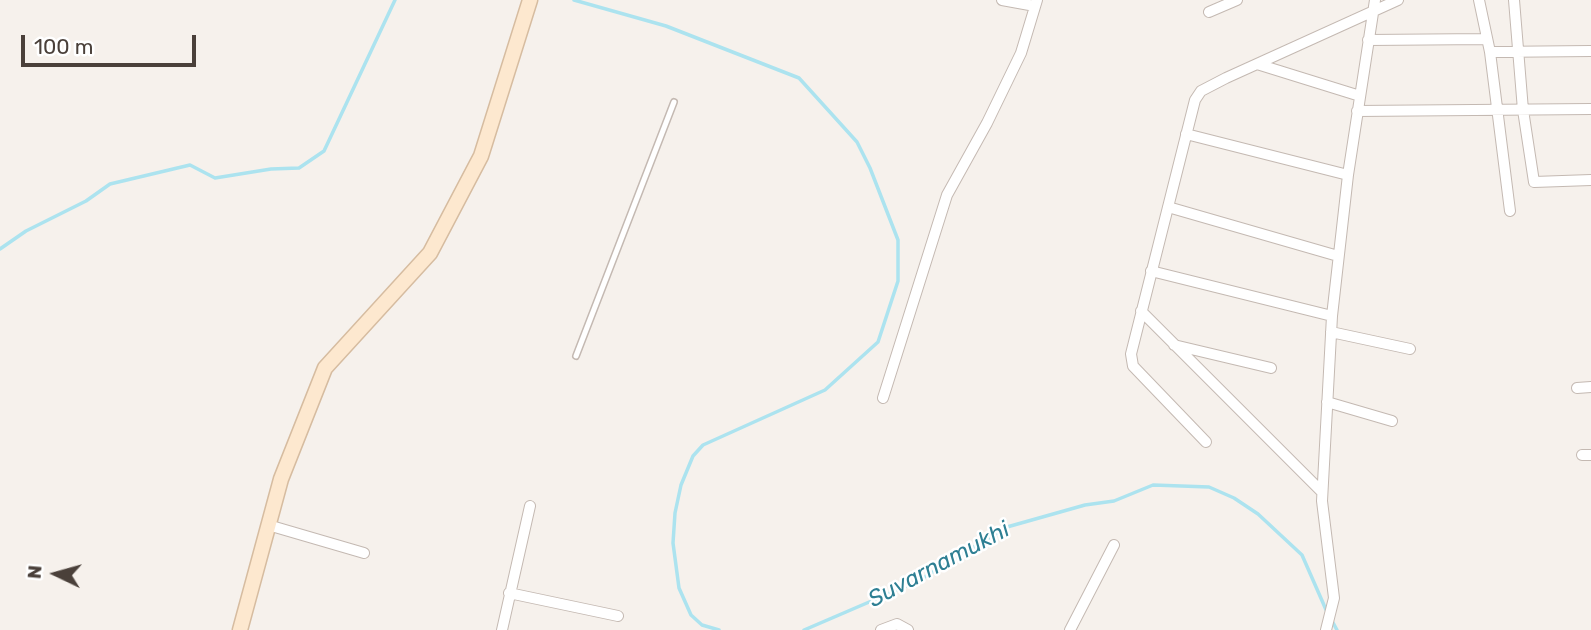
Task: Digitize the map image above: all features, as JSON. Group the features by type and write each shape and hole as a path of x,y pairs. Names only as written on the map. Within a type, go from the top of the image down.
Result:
{"street":[{"path":"883,398 947,195 987,123 1021,53 1036,3 1002,0"},
{"path":"1209,12 1237,0"},
{"path":"1326,630 1334,598 1322,492 1332,316 1348,175 1375,0"},
{"path":"1206,442 1133,366 1131,354 1195,100 1201,91 1398,0"},
{"path":"1479,0 1489,52 1510,211"},
{"path":"1514,0 1523,110 1534,182 1591,180"},
{"path":"240,630 281,479 325,368 430,253 481,156 527,7"},
{"path":"1368,40 1486,39"},
{"path":"1489,52 1591,51"},
{"path":"1257,64 1360,96"},
{"path":"1357,111 1591,109"},
{"path":"1186,134 1348,175"},
{"path":"1167,207 1338,256"},
{"path":"1151,271 1332,316"},
{"path":"1140,311 1322,492"},
{"path":"1331,332 1410,349"},
{"path":"1174,345 1271,368"},
{"path":"1577,388 1591,387"},
{"path":"1327,402 1392,421"},
{"path":"502,630 530,506"},
{"path":"268,525 364,553"},
{"path":"1070,630 1114,545"},
{"path":"509,593 618,616"},
{"path":"881,630 897,624 908,630"}],"lane":[{"path":"576,356 674,102"}],"waterway":[{"name":"Suvarnamukhi","path":"0,249 26,231 86,201 110,184 190,165 215,178 271,169 299,168 324,151 395,0"},
{"name":"Suvarnamukhi","path":"574,0 666,26 799,78 857,142 898,240 898,281 878,342 825,390 703,445 693,456 681,485 675,513 673,543 679,588 691,615 702,625 719,630"},
{"name":"Suvarnamukhi","path":"804,630 918,581 1007,527 1085,505 1114,501 1153,485 1209,487 1234,498 1258,514 1302,555 1327,612"},
{"name":"Suvarnamukhi","path":"1331,619 1337,630"}]}
